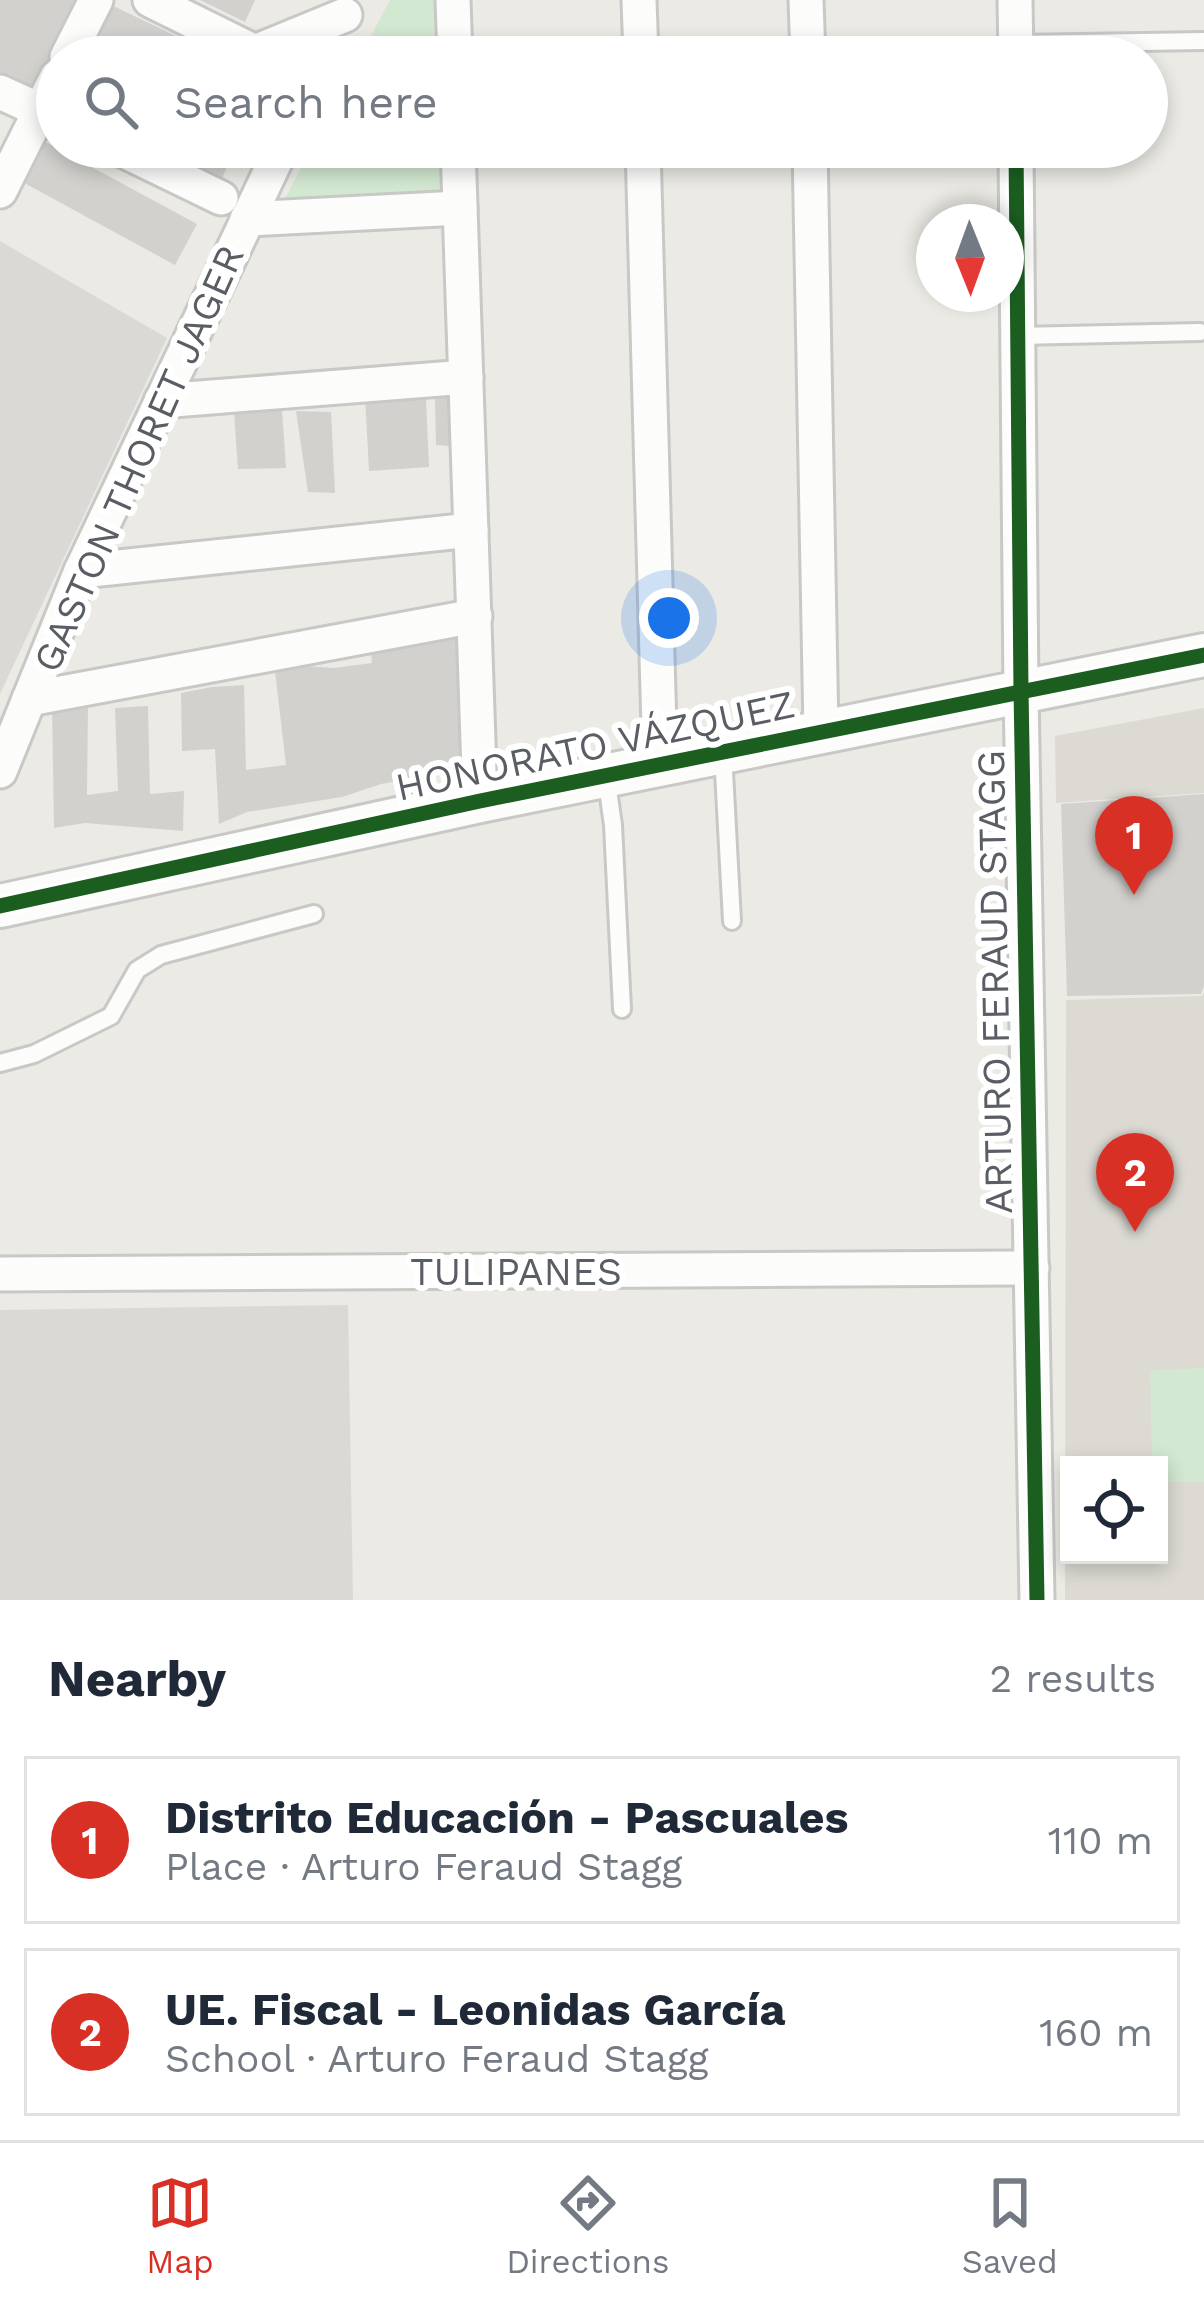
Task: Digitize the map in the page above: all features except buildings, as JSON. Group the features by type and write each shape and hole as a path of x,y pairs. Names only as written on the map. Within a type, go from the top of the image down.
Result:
{"street":[{"path":"78,36 96,0"},
{"path":"150,0 220,36"},
{"path":"453,0 454,36"},
{"path":"639,0 640,36"},
{"path":"806,0 807,36"},
{"path":"1015,0 1016,36"},
{"path":"291,36 349,7"},
{"path":"335,36 349,7"},
{"path":"0,92 36,108"},
{"path":"0,191 36,134"},
{"path":"156,168 234,209 460,208"},
{"name":"GASTON THORET JAGER","path":"0,770 82,571 161,401 234,209 266,168"},
{"path":"459,168 480,801"},
{"path":"644,168 660,764"},
{"path":"810,168 821,732"},
{"name":"ARTURO FERAUD STAGG","path":"1016,168 1037,1600"},
{"path":"161,401 466,377"},
{"path":"82,571 472,530"},
{"path":"29,699 475,616"},
{"name":"HONORATO VÁZQUEZ","path":"0,905 480,801 1204,655"},
{"name":"TULIPANES","path":"0,1274 1032,1268"}],"lane":[{"path":"1168,43 1204,41"},
{"path":"1018,336 1200,332"},
{"path":"723,752 732,921"},
{"path":"606,776 613,825 622,1009"},
{"path":"0,1063 34,1054 111,1016 137,970 160,956 314,914"}],"shaded area":[{"path":"0,241 167,338 0,694"},
{"path":"1204,708 1204,793 1056,803 1055,736"},
{"path":"1204,992 1204,1600 1065,1600 1065,1564 1168,1564 1168,1456 1065,1456 1066,1000 1202,996"},
{"path":"348,1305 353,1600 0,1600 0,1310"}],"green space":[{"path":"390,0 447,0 448,36 371,36"},
{"path":"301,168 452,168 453,201 278,212"},
{"path":"1204,1368 1204,1482 1168,1482 1168,1456 1152,1456 1150,1370"}],"cycle path":[{"path":"1016,168 1037,1600"},
{"path":"0,906 480,801 1204,655"}],"place":[{"name":"Distrito Educación - Pascuales","path":"1134,895"},
{"name":"UE. Fiscal - Leonidas García","path":"1135,1232"}]}
